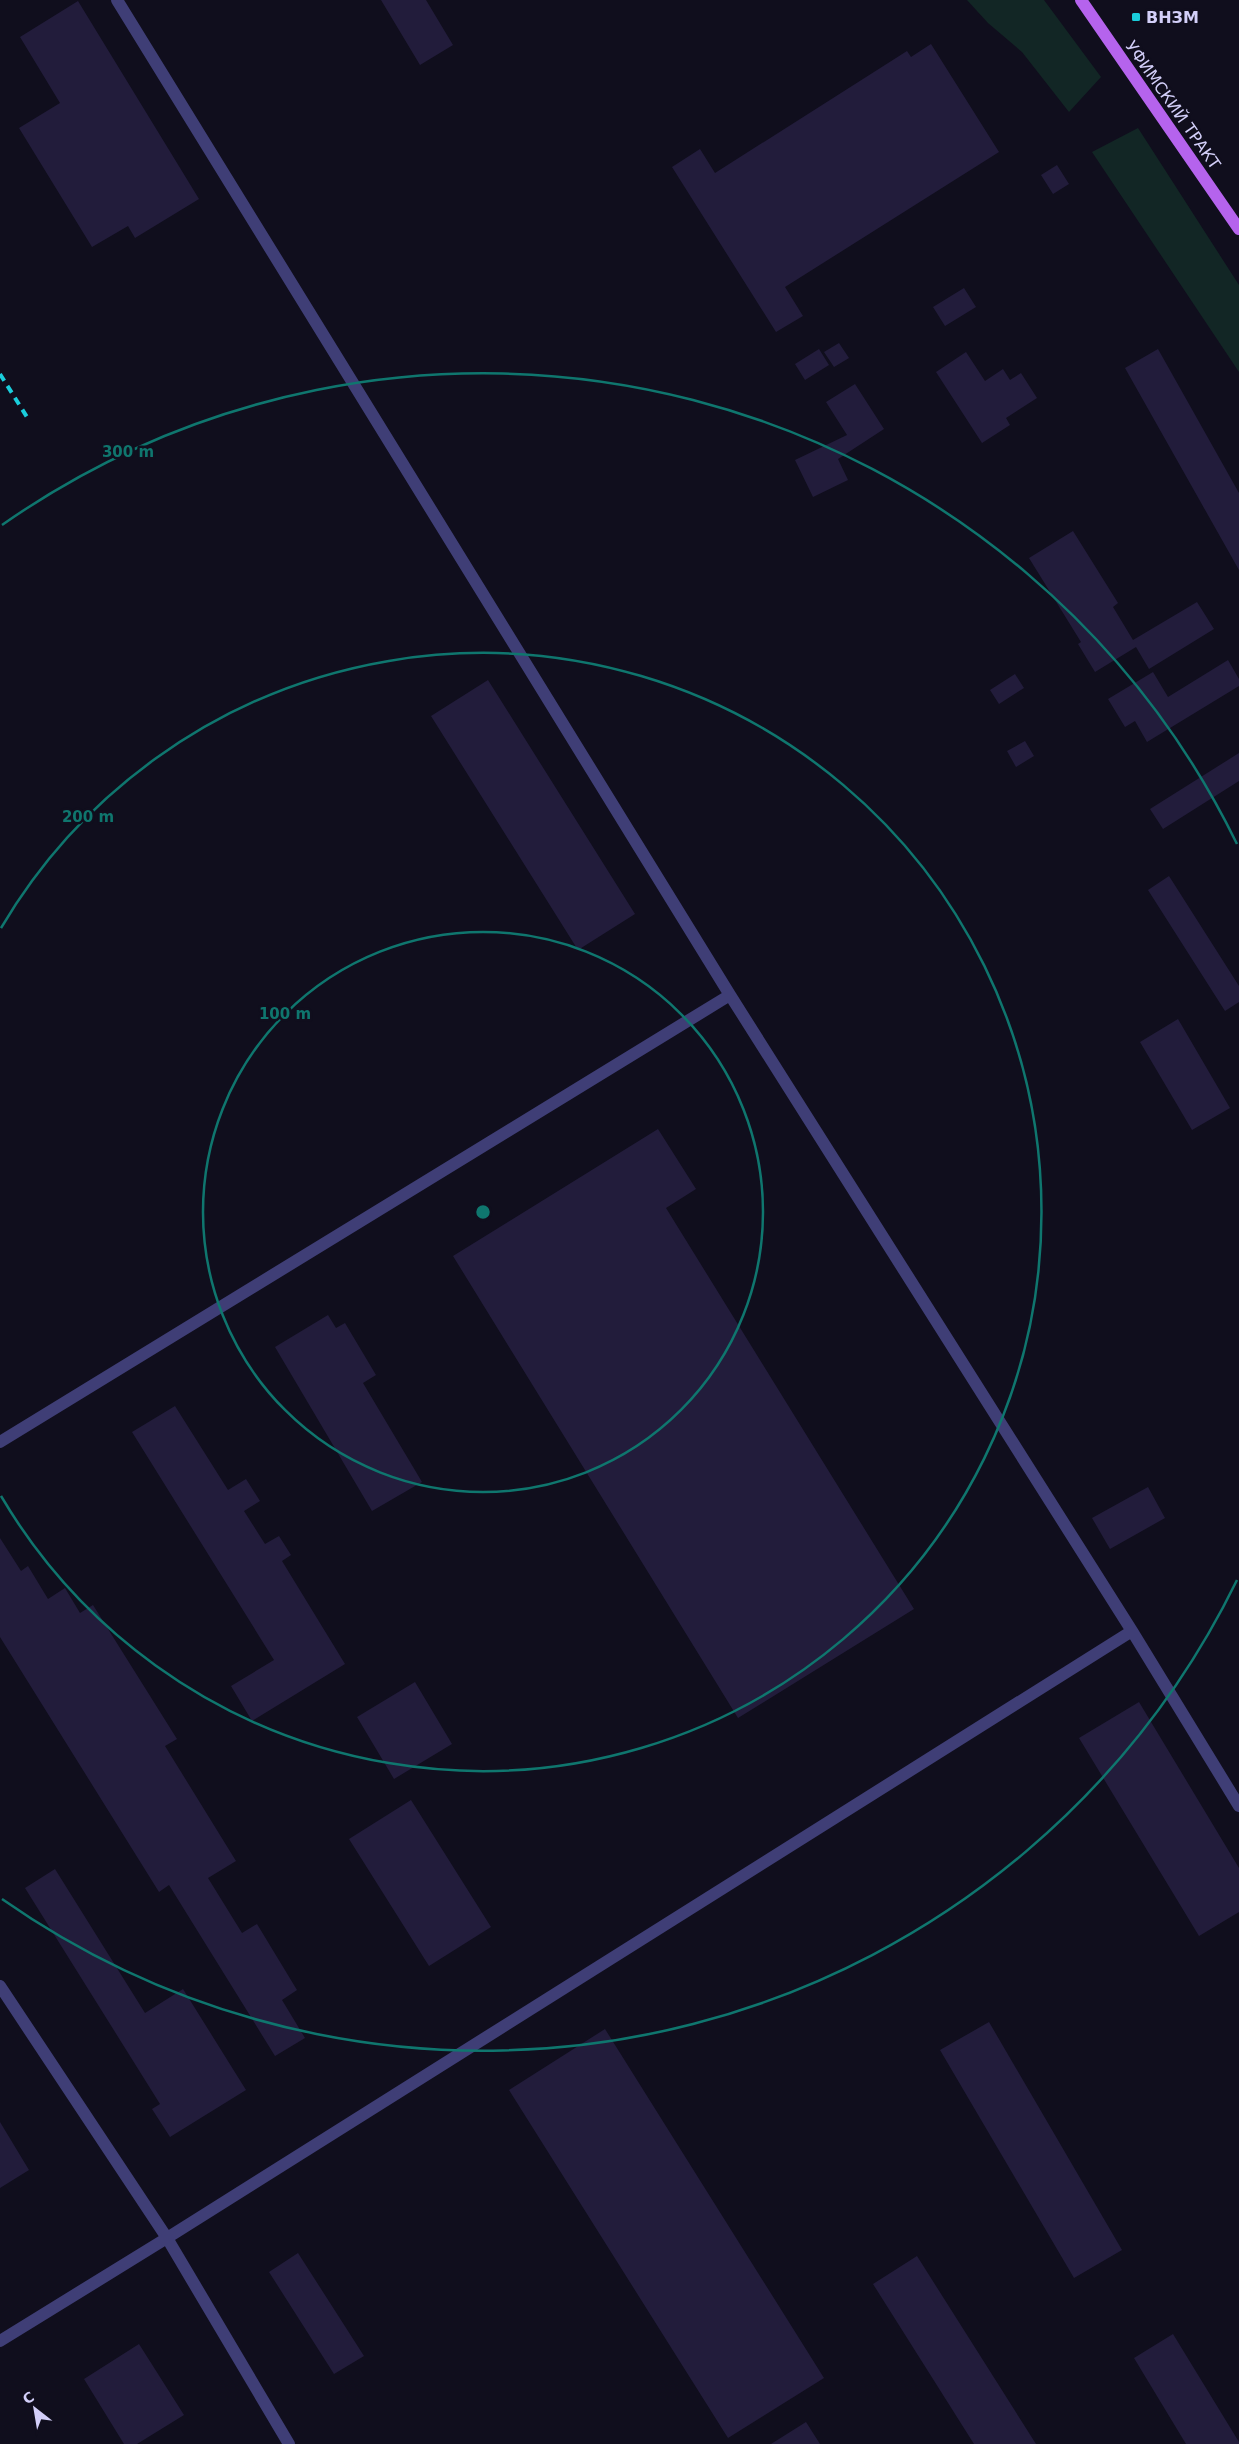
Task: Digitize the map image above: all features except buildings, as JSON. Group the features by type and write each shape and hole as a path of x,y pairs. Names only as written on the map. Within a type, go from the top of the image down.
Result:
{"main road":[{"name":"УФИМСКИЙ ТРАКТ","path":"1081,0 1239,229"}],"lane":[{"path":"117,0 730,995 1132,1631 1239,1806"},
{"path":"0,1442 730,995"},
{"path":"0,2341 1132,1631"},
{"path":"0,1986 167,2238 289,2444"}],"green space":[{"path":"967,0 1044,0 1101,77 1069,112 1022,52 988,23"},
{"path":"1138,128 1239,285 1239,372 1092,152"}],"railway":[{"path":"0,374 27,417"}],"place":[{"name":"ВНЗМ","path":"1136,17"}]}
